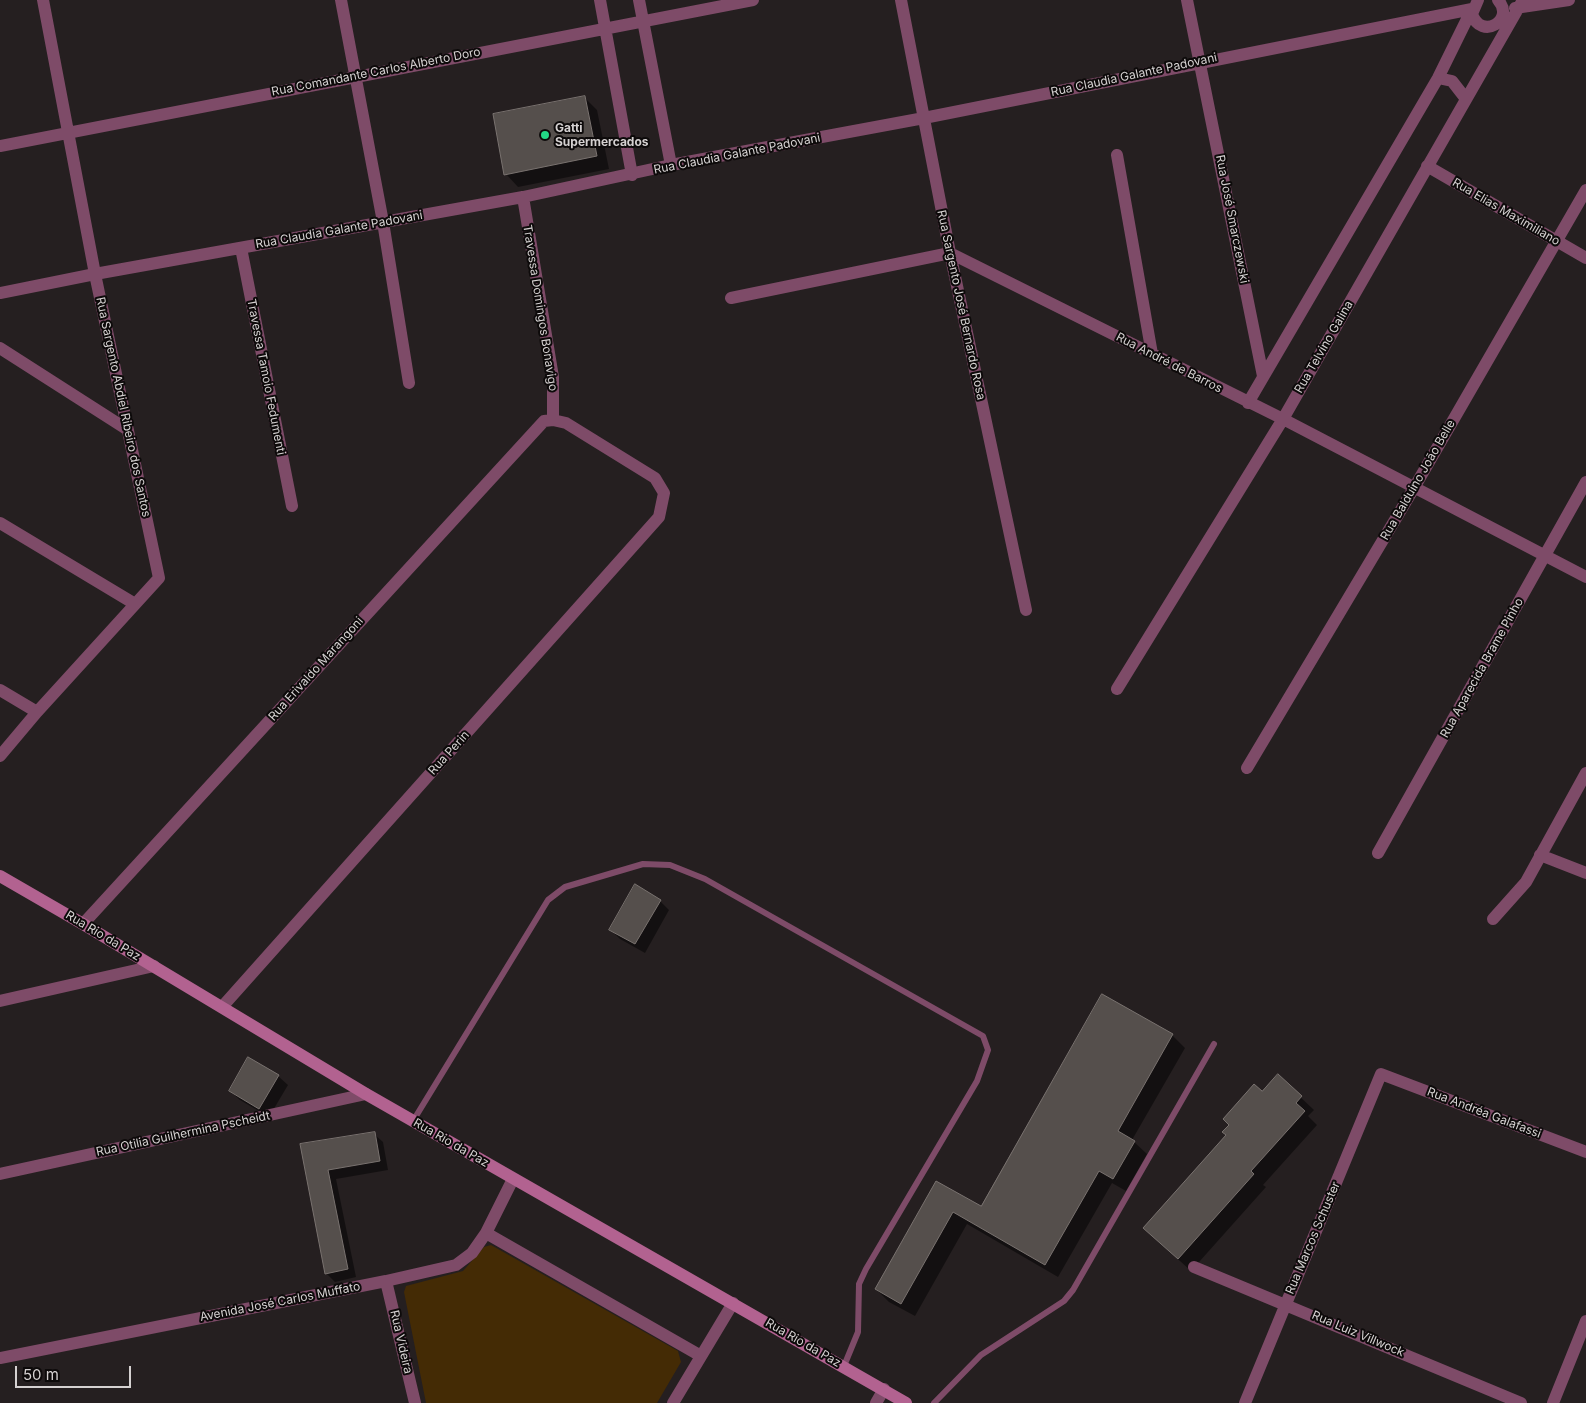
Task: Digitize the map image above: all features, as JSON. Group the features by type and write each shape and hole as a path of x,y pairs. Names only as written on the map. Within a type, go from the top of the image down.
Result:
{"main road":[{"name":"Rua Rio da Paz","path":"0,876 366,1094 906,1403"}],"street":[{"name":"Rua Sargento Abdiel Ribeiro dos Santos","path":"0,756 36,712 160,578 95,274 43,0"},
{"path":"341,0 383,222 409,384"},
{"path":"600,0 632,174"},
{"path":"638,0 671,165"},
{"name":"Rua Comandante Carlos Alberto Doro","path":"0,146 753,0"},
{"name":"Rua Sargento José Bernardo Rosa","path":"901,0 950,253 1026,610"},
{"name":"Rua José Smarczewski","path":"1187,0 1263,376"},
{"path":"1492,27 1500,22 1501,5 1569,0"},
{"path":"1474,3 1477,23 1481,26 1492,27 1502,35"},
{"path":"1248,404 1438,78 1474,3"},
{"name":"Rua Claudia Galante Padovani","path":"0,294 95,274 523,197 671,165 924,118 1200,62 1474,3"},
{"name":"Rua Telvino Galina","path":"1117,689 1282,420 1520,4"},
{"path":"1438,78 1452,81 1462,90 1466,99"},
{"path":"1117,155 1152,354"},
{"name":"Rua Elias Maximiliano","path":"1427,166 1586,258"},
{"name":"Rua Balduino João Belle","path":"1247,768 1414,488 1586,190"},
{"name":"Travessa Domingos Bonavigo","path":"523,197 553,377 553,420"},
{"name":"Travessa Tamoio Fedumenti","path":"241,248 292,506"},
{"path":"731,298 950,253"},
{"name":"Rua André de Barros","path":"950,253 1282,420 1586,577"},
{"path":"0,348 128,430"},
{"name":"Rua Perin","path":"222,1007 659,517 664,504 664,493 655,478 566,423 553,420"},
{"name":"Rua Erivaldo Marangoni","path":"83,924 538,427 544,422 553,420"},
{"name":"Rua Aparecida Brame Pinho","path":"1378,853 1586,482"},
{"path":"0,523 135,604"},
{"path":"0,690 36,712"},
{"path":"1493,919 1526,882 1586,773"},
{"path":"1540,855 1586,873"},
{"path":"0,1001 154,966"},
{"name":"Rua Andréa Galafassi","path":"1381,1074 1586,1152"},
{"name":"Rua Marcos Schuster","path":"1245,1403 1381,1074"},
{"name":"Rua Otilia Guilhermina Pscheidt","path":"0,1174 366,1094"},
{"name":"Avenida José Carlos Muffato","path":"0,1358 386,1281 456,1264 472,1253 486,1233 513,1179"},
{"path":"486,1233 701,1356"},
{"name":"Rua Luiz Villwock","path":"1194,1267 1521,1403"},
{"name":"Rua Videira","path":"386,1281 415,1403"},
{"path":"673,1403 733,1303"},
{"path":"1553,1403 1586,1321"},
{"path":"876,1403 884,1389"}],"lane":[{"path":"413,1121 548,900 565,887 643,864 670,865 705,879 984,1036 988,1050 977,1081 859,1284 858,1332 844,1366"},
{"path":"934,1403 981,1355 1064,1302 1073,1290 1214,1044"}],"shaded area":[{"path":"491,1245 678,1351 681,1362 657,1403 426,1403 404,1292 406,1286 463,1271 484,1247"}],"building":[{"name":"Gatti Supermercados","path":"585,96 597,156 504,175 493,114"},
{"path":"635,884 661,900 635,944 609,930"},
{"path":"1102,994 1173,1034 1118,1131 1135,1141 1113,1179 1099,1171 1045,1265 953,1212 901,1304 875,1289 936,1181 981,1206"},
{"path":"248,1057 279,1075 259,1109 229,1091"},
{"path":"1278,1074 1302,1096 1296,1103 1305,1111 1251,1171 1254,1174 1178,1259 1143,1228 1226,1135 1222,1132 1229,1125 1223,1119 1254,1084 1262,1091"},
{"path":"375,1132 380,1161 328,1170 348,1269 325,1274 300,1144"}],"place":[{"name":"Gatti Supermercados","path":"545,135"}]}
